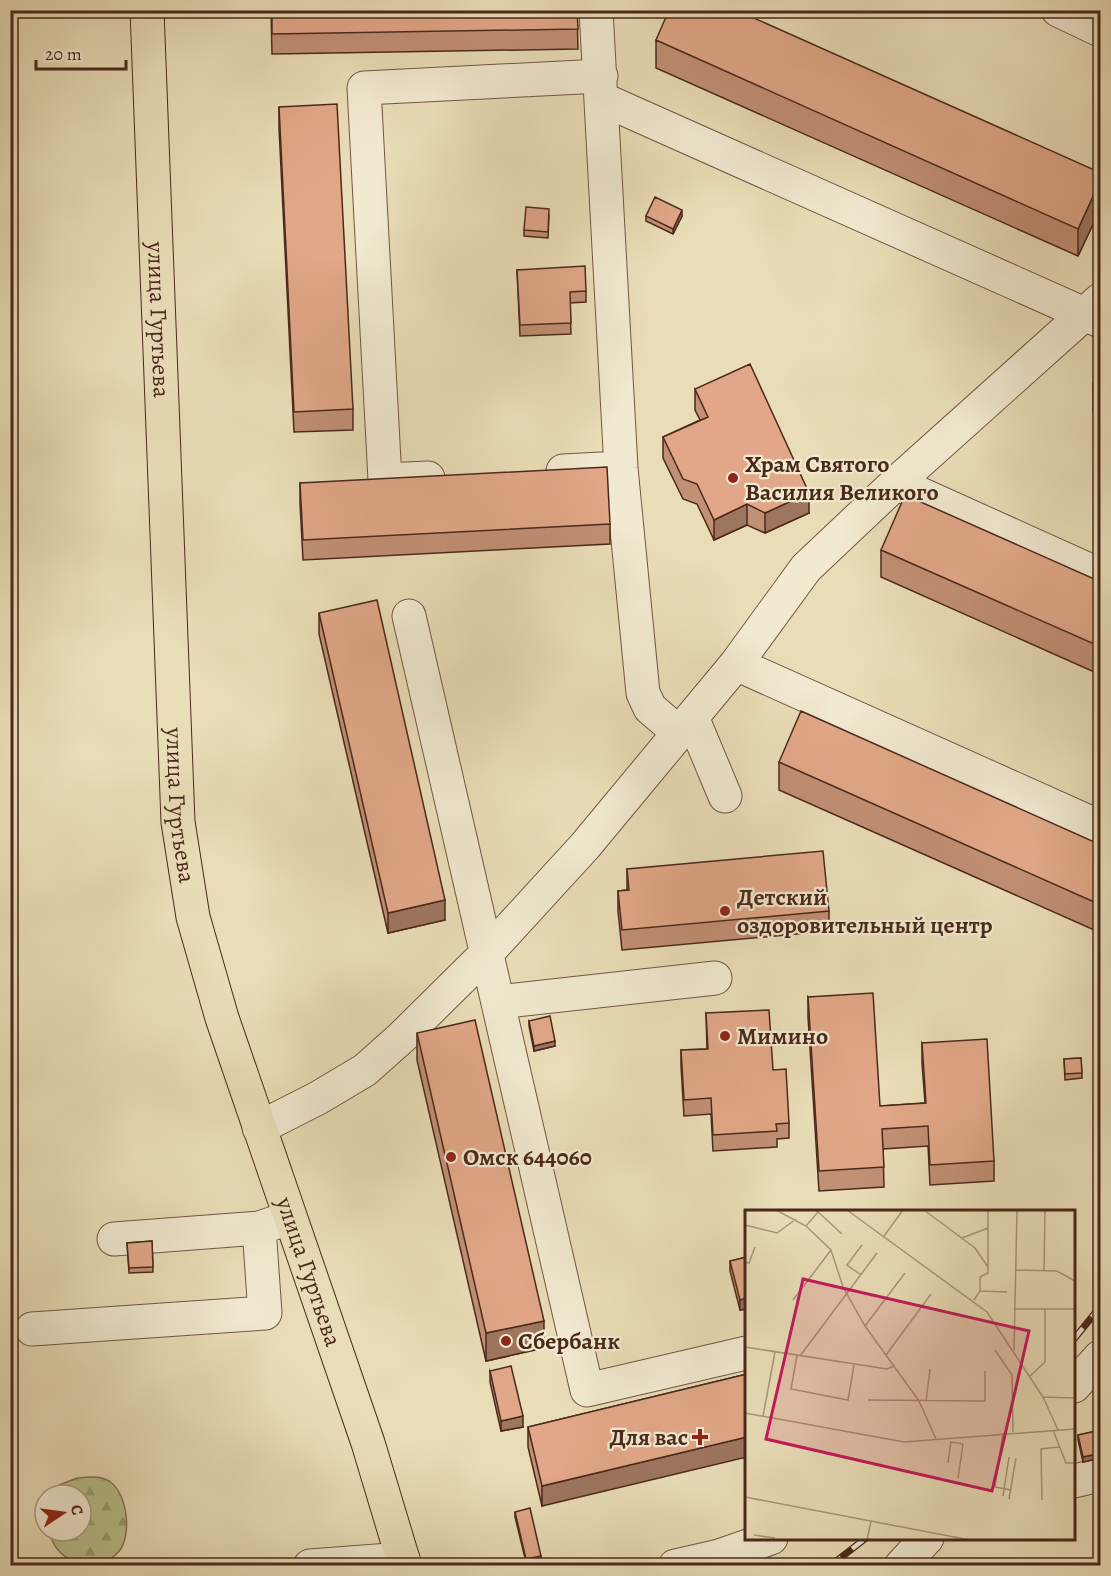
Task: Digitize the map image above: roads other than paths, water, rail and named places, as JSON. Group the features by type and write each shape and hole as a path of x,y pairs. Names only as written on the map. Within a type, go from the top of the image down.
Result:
{"main road":[{"name":"улица Гуртьева","path":"147,10 178,822 193,917 222,1018 368,1443 404,1562"}],"street":[{"path":"596,10 621,468 643,693 650,708 686,725 724,796"},
{"path":"1058,10 1101,30"},
{"path":"259,1128 318,1098 365,1070 402,1037 487,952 585,846 736,664 806,568 896,483 1095,312 601,88 364,88 385,480 456,477"},
{"path":"538,472 621,468"},
{"path":"896,483 1101,575"},
{"path":"409,616 587,1390 745,1353"},
{"path":"736,664 1101,827"},
{"path":"498,1002 715,978"},
{"path":"114,1239 259,1228 291,1218"},
{"path":"32,1329 265,1313 259,1228"},
{"path":"1075,1385 1101,1357"},
{"path":"1075,1481 1101,1475"},
{"path":"675,1566 719,1556 768,1540"},
{"path":"901,1566 926,1540"},
{"path":"310,1566 404,1562"}],"railway":[{"path":"1075,1338 1100,1307"},
{"path":"830,1566 863,1540"}],"place":[{"name":"Храм Святого Василия Великого","path":"733,478"},
{"name":"Детский оздоровительный центр","path":"725,911"},
{"name":"Мимино","path":"725,1036"},
{"name":"Омск 644060","path":"451,1157"},
{"name":"Сбербанк","path":"506,1341"},
{"name":"Для вас","path":"700,1437"}]}
